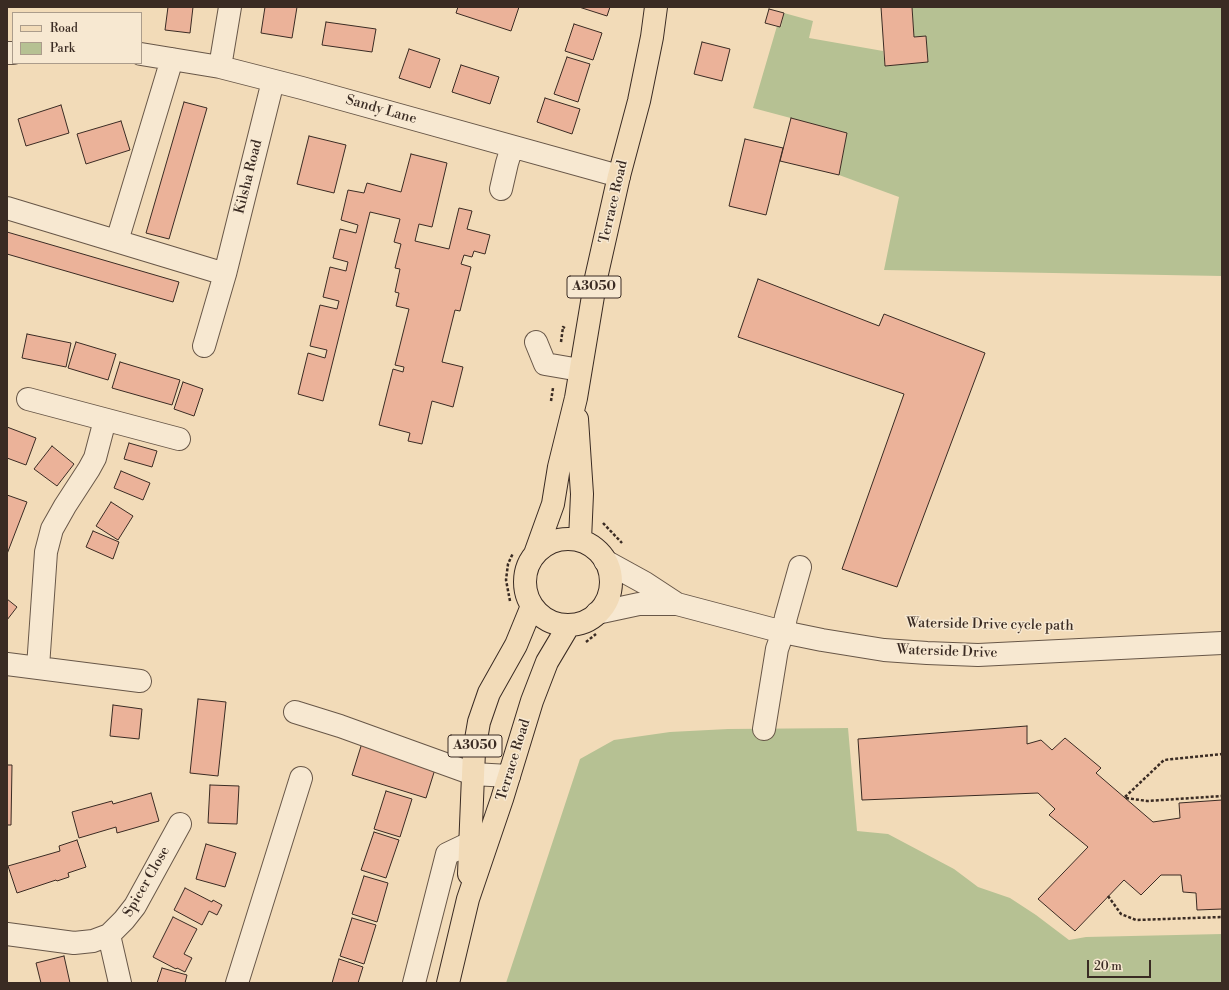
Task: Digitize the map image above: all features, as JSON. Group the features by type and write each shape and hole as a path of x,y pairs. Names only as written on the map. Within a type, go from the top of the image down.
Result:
{"main road":[{"name":"Terrace Road","path":"524,552 553,504 559,466 576,398 596,278 619,176 639,101 652,37 656,7"},
{"name":"Terrace Road","path":"576,398 582,494 580,540"},
{"path":"564,538 580,540 593,546 603,557 610,570 611,584 608,598 603,606 598,622 589,619 569,625 558,624 522,606 527,596 525,574 529,563 524,552 564,538"},
{"name":"Terrace Road","path":"468,899 474,751 479,722 489,693 516,645 522,606"},
{"name":"Terrace Road","path":"448,983 468,899 532,701 547,662 569,625"}],"street":[{"path":"220,68 230,7"},
{"name":"Sandy Lane","path":"142,54 220,68 302,88 619,176"},
{"path":"117,241 172,59"},
{"name":"Kilsha Road","path":"204,346 225,274 273,81"},
{"path":"501,190 512,147"},
{"path":"7,208 225,274"},
{"path":"536,342 545,364 580,370"},
{"path":"28,399 179,440"},
{"path":"38,667 46,552 52,528 92,463 105,420"},
{"name":"Waterside Drive","path":"605,561 645,583 677,604"},
{"path":"764,730 777,649 800,567"},
{"name":"Waterside Drive","path":"598,622 639,604 677,604 783,632 884,650 978,655 1222,643"},
{"path":"7,664 140,681"},
{"path":"295,712 340,726 473,774 509,776"},
{"path":"237,983 301,778"},
{"name":"Spicer Close","path":"7,934 74,943 92,941 109,935 136,906 180,824"},
{"path":"414,983 447,854 470,843"},
{"path":"109,935 120,983"}],"path":[{"path":"602,521 620,542 626,546"},
{"path":"522,606 506,580 508,564 524,552"},
{"path":"584,643 598,622"},
{"path":"1222,754 1164,760 1125,798 1147,801 1222,796"},
{"path":"1108,896 1121,914 1136,920 1222,917"}],"green space":[{"path":"912,7 1222,7 1222,276 884,270 899,197 839,175 847,133 753,108 777,26 781,27 784,13 813,21 809,38 883,51 885,66 928,62 926,36 914,37"},
{"path":"848,728 857,831 888,834 954,869 978,887 1010,898 1036,915 1069,940 1086,937 1222,934 1222,983 506,983 580,759 614,740 670,732 728,729"}],"building":[{"path":"168,7 193,7 190,33 165,30"},
{"path":"265,7 297,7 292,38 261,33"},
{"path":"458,7 519,7 511,31 456,13"},
{"path":"579,7 610,7 607,16"},
{"path":"881,7 912,7 914,37 926,36 928,62 885,66"},
{"path":"769,9 784,13 780,27 765,23"},
{"path":"326,22 376,29 372,52 322,45"},
{"path":"574,24 602,33 593,60 565,51"},
{"path":"702,42 730,49 722,81 694,74"},
{"path":"409,49 440,59 430,88 399,78"},
{"path":"567,57 590,64 578,102 554,94"},
{"path":"461,65 499,77 490,104 452,92"},
{"path":"545,98 580,109 572,134 537,122"},
{"path":"184,102 207,108 169,239 146,233"},
{"path":"61,105 69,133 26,146 18,119"},
{"path":"791,118 847,133 839,175 780,161"},
{"path":"121,121 130,150 86,164 77,134"},
{"path":"309,136 346,145 334,193 297,184"},
{"path":"745,139 783,148 766,215 729,206"},
{"path":"411,154 447,163 432,227 419,224 415,241 449,249 459,208 472,211 467,229 490,235 485,254 474,251 472,257 464,255 461,264 471,267 460,311 455,310 442,362 463,367 453,407 432,401 422,444 408,441 410,433 379,425 393,369 403,372 404,367 395,365 409,309 396,306 399,293 395,292 400,269 395,268 401,244 394,242 400,219 370,212 323,401 298,394 308,353 325,358 327,350 310,346 320,305 337,309 339,301 323,297 330,267 346,271 348,262 333,258 340,229 356,233 358,225 341,220 348,190 364,193 367,183 401,192"},
{"path":"7,232 179,282 173,302 7,254"},
{"path":"758,279 879,326 884,314 985,353 897,587 842,569 904,394 738,337"},
{"path":"27,334 71,343 66,367 22,358"},
{"path":"76,342 116,354 108,380 68,368"},
{"path":"120,362 180,380 172,405 112,388"},
{"path":"183,382 203,389 194,416 174,409"},
{"path":"7,427 36,438 26,465 7,458"},
{"path":"129,443 157,451 152,467 124,459"},
{"path":"52,446 74,464 57,486 34,469"},
{"path":"121,471 150,483 143,500 114,488"},
{"path":"7,495 27,502 7,554"},
{"path":"111,502 133,516 118,540 96,526"},
{"path":"93,531 119,542 113,559 86,547"},
{"path":"7,599 17,607 7,620"},
{"path":"198,699 226,702 218,776 190,773"},
{"path":"113,705 142,709 139,739 110,736"},
{"path":"1027,726 1027,744 1041,740 1052,750 1065,738 1101,768 1096,773 1153,822 1180,818 1179,803 1222,800 1222,909 1197,910 1196,893 1183,892 1181,875 1161,875 1141,895 1124,880 1075,931 1038,899 1088,847 1049,815 1055,809 1038,793 862,800 858,739"},
{"path":"362,743 436,766 426,798 352,775"},
{"path":"7,765 12,765 11,825 7,825"},
{"path":"210,785 239,786 237,824 208,823"},
{"path":"386,791 412,799 400,837 374,829"},
{"path":"151,793 159,821 117,833 116,827 79,838 72,812 112,801 113,804"},
{"path":"374,832 399,840 386,878 361,870"},
{"path":"77,840 86,867 68,873 69,877 17,893 8,866 60,851 59,846"},
{"path":"206,844 236,853 225,887 196,879"},
{"path":"364,876 388,883 377,922 352,914"},
{"path":"185,888 212,902 213,900 222,905 217,915 209,911 202,925 174,910"},
{"path":"173,917 197,929 184,954 192,958 185,972 153,957"},
{"path":"352,918 376,925 364,964 340,956"},
{"path":"64,956 70,983 41,983 36,963"},
{"path":"339,959 363,967 358,983 332,983"},
{"path":"162,968 187,975 185,983 157,983"}]}
